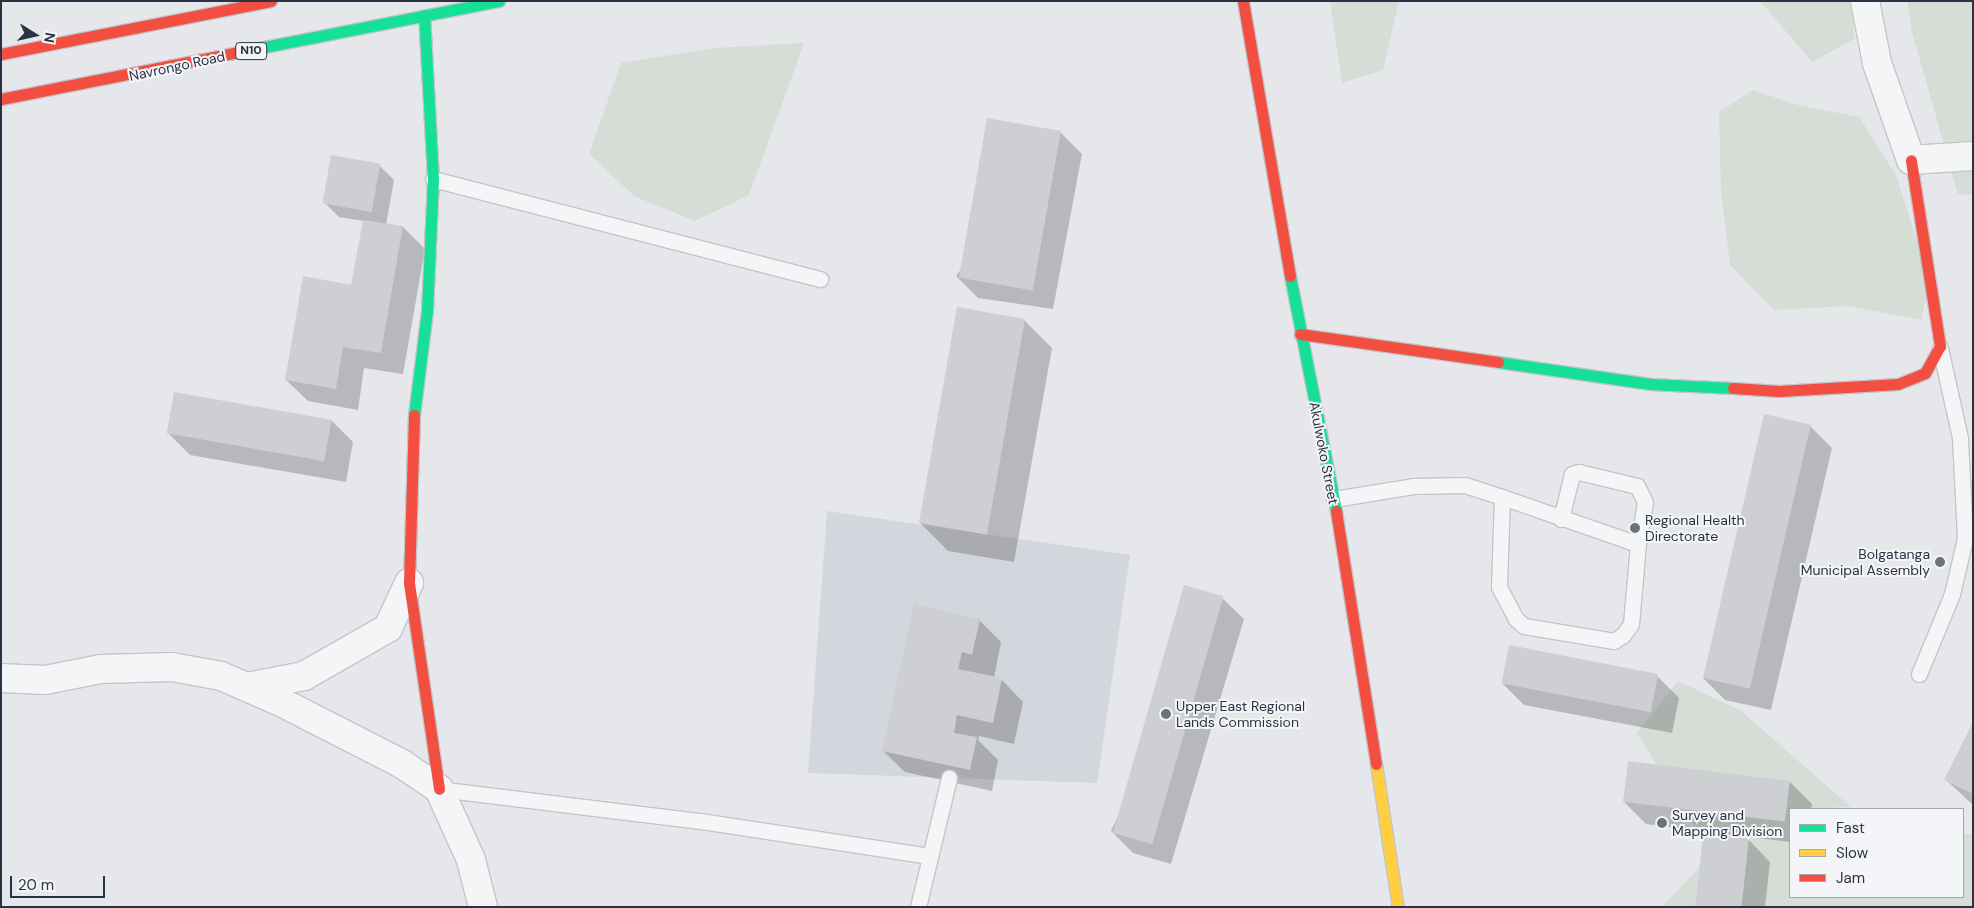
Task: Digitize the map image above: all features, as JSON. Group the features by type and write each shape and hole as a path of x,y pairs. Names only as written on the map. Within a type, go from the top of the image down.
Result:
{"main road":[{"path":"1,54 271,1"},
{"name":"Navrongo Road","path":"1,99 499,1"},
{"name":"Akulwoko Street","path":"1243,1 1300,334 1334,499 1398,907"},
{"path":"424,15 433,179 427,311 413,425 409,583 439,789"},
{"path":"1300,334 1650,384 1779,392 1898,384 1925,374 1940,346 1911,160"}],"street":[{"path":"1865,1 1877,63 1911,160 1973,156"},
{"path":"247,687 304,676 388,628 409,583"},
{"path":"1,678 45,680 101,670 172,667 221,676 247,687 402,764 439,789 470,860 483,907"}],"lane":[{"path":"433,179 820,279"},
{"path":"1919,674 1952,594 1965,538 1960,438 1940,346"},
{"path":"1502,497 1499,587 1506,605 1524,626 1614,641 1623,635 1631,624 1638,544 1645,502 1637,486 1579,472 1572,474 1561,519"},
{"path":"1334,499 1446,484 1465,486 1638,544"},
{"path":"918,907 949,778"},
{"path":"439,789 701,820 930,856"}],"shaded area":[{"path":"1330,1 1399,1 1383,70 1342,83"},
{"path":"1760,1 1852,1 1854,39 1812,62"},
{"path":"1907,1 1973,1 1973,195 1958,194 1912,32"},
{"path":"804,43 749,195 695,221 634,196 589,154 621,63 715,48"},
{"path":"1753,90 1798,105 1859,117 1896,175 1930,282 1921,320 1848,306 1774,310 1730,265 1721,190 1719,112"},
{"path":"827,511 1130,555 1097,783 808,773"},
{"path":"1678,681 1741,711 1851,807 1789,808 1789,898 1964,898 1964,834 1973,835 1973,907 1662,907 1712,854 1637,733"}],"building":[{"path":"987,118 1061,131 1033,291 959,278"},
{"path":"331,155 380,164 372,212 322,203"},
{"path":"363,220 403,226 381,353 343,347 336,389 285,380 303,276 351,285"},
{"path":"957,307 1025,319 987,535 919,523"},
{"path":"174,392 332,420 324,461 167,433"},
{"path":"1764,414 1811,425 1750,689 1703,678"},
{"name":"Upper East Regional Lands Commission","path":"1184,585 1223,596 1152,844 1113,833"},
{"path":"914,604 980,619 972,655 962,652 958,669 1002,678 993,723 957,715 954,733 977,737 970,770 882,751"},
{"path":"1509,645 1658,674 1651,712 1502,683"},
{"path":"1973,722 1973,794 1944,780"},
{"path":"1628,761 1790,781 1785,822 1623,802"},
{"path":"1703,834 1749,839 1742,907 1695,907"}],"traffic: fast":[{"path":"249,50 499,1"},
{"path":"414,415 427,311 433,179 424,15"},
{"path":"1290,276 1336,511"},
{"path":"1498,362 1650,384 1733,388"}],"traffic: slow":[{"path":"1376,764 1398,907"}],"traffic: jam":[{"path":"1,54 271,1"},
{"path":"1243,1 1290,276"},
{"path":"1,99 249,50"},
{"path":"1733,388 1779,391 1898,384 1925,373 1940,346 1911,160"},
{"path":"1300,334 1498,362"},
{"path":"414,415 409,583 439,789"},
{"path":"1336,511 1376,764"}],"place":[{"name":"Regional Health Directorate","path":"1635,528"},
{"name":"Bolgatanga Municipal Assembly","path":"1940,562"},
{"name":"Upper East Regional Lands Commission","path":"1166,714"},
{"name":"Survey and Mapping Division","path":"1662,823"}]}
